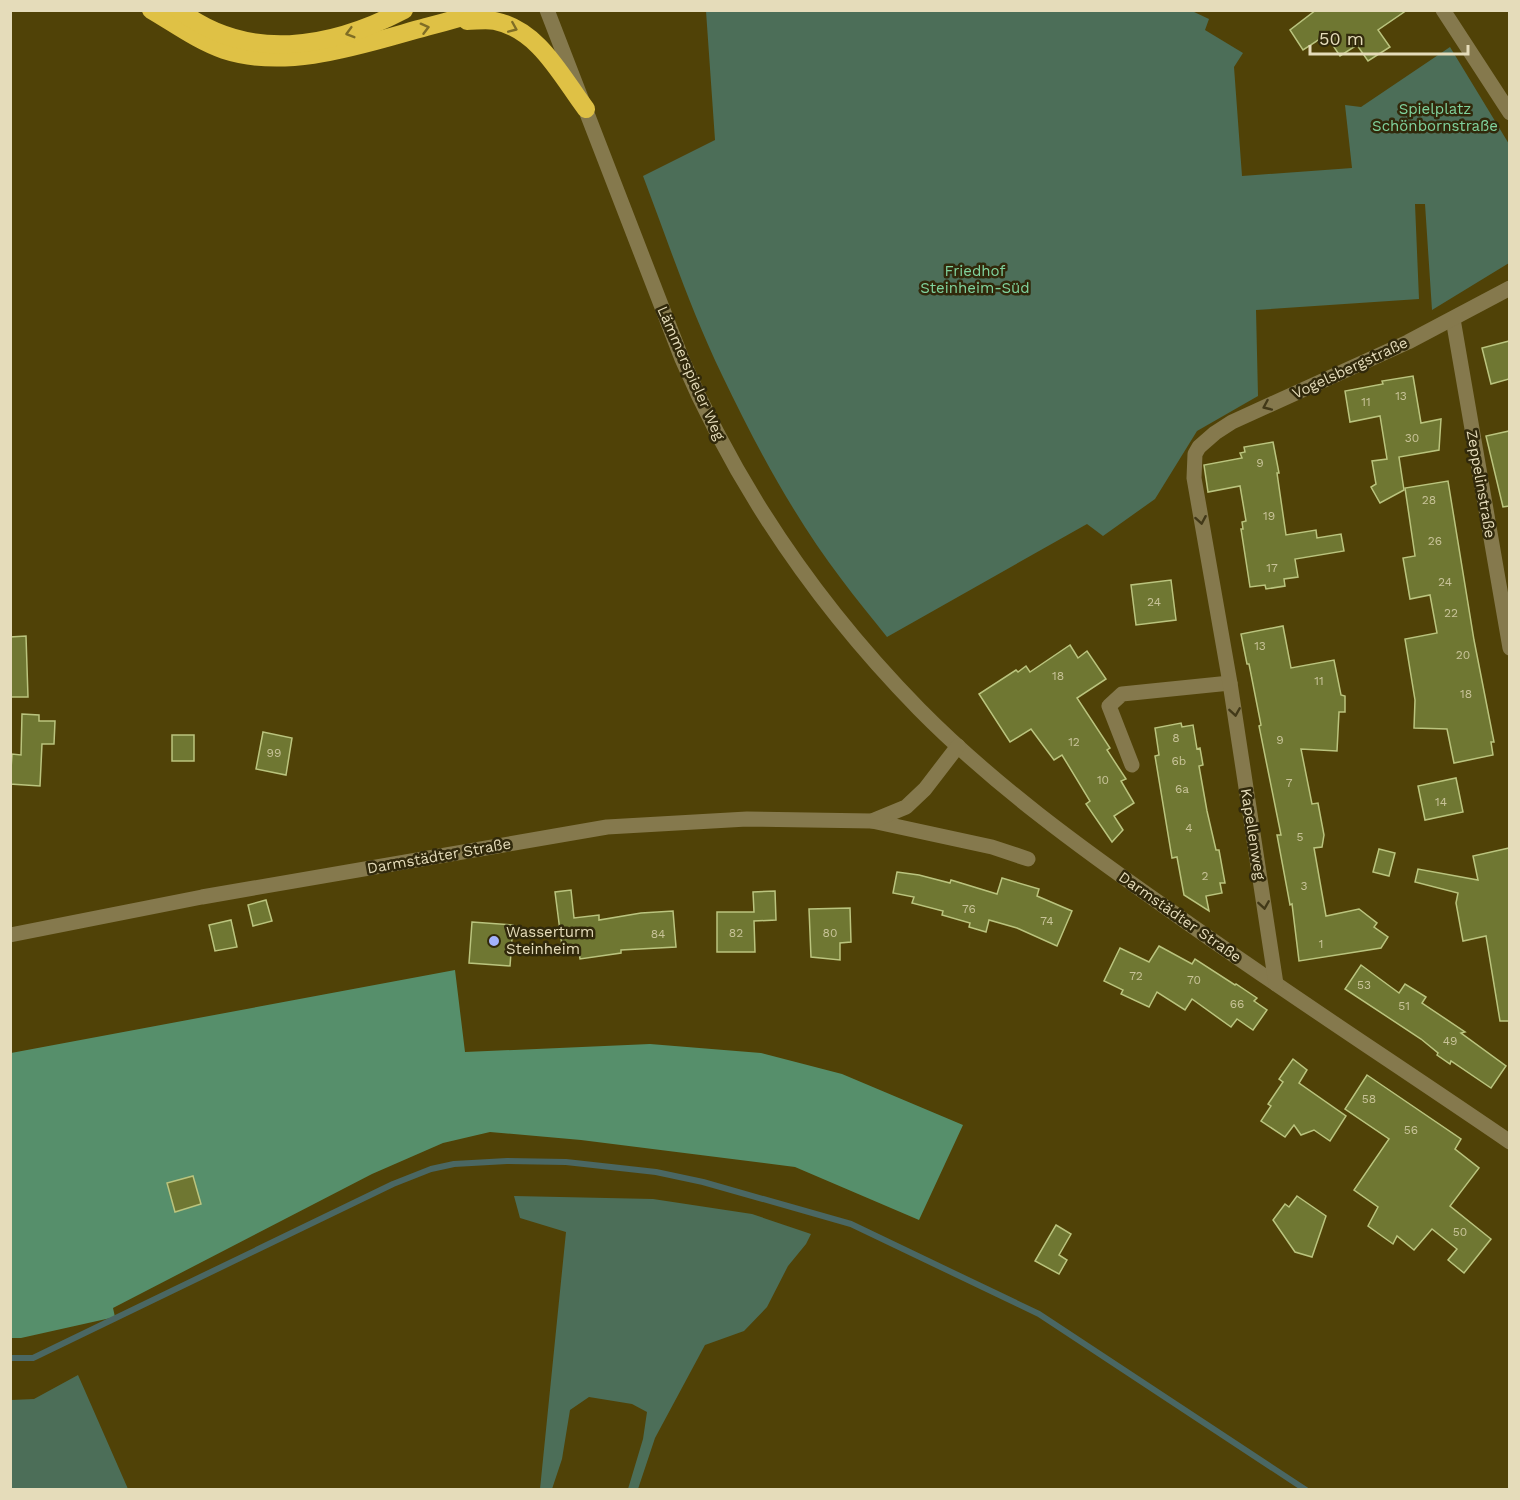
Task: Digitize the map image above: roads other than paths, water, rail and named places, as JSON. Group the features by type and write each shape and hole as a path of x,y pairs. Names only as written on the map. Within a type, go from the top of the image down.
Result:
{"highway":[{"path":"152,10 224,50 266,58 318,54 365,45 456,21 483,10"},
{"path":"179,10 189,18 226,36 249,43 288,45 357,31 384,21 404,10"},
{"path":"456,21 494,21 535,40 586,109"}],"street":[{"name":"Lämmerspieler Weg","path":"547,10 682,359 702,406 728,456 788,550 849,631 899,687 958,746"},
{"path":"1443,10 1509,113"},
{"name":"Vogelsbergstraße","path":"1195,454 1205,441 1232,422 1453,319 1509,288"},
{"name":"Zeppelinstraße","path":"1453,319 1509,648"},
{"name":"Kapellenweg","path":"1195,454 1194,478 1230,683 1276,984"},
{"path":"1132,765 1109,706 1122,694 1230,683"},
{"name":"Darmstädter Straße","path":"872,821 906,807 925,789 958,746 1066,836 1276,984 1509,1142"},
{"name":"Darmstädter Straße","path":"10,935 202,897 607,827 747,819 872,821 992,847 1028,859"}],"waterway":[{"path":"10,1358 33,1358 393,1184 431,1169 454,1164 507,1161 566,1162 656,1172 703,1182 851,1224 1039,1314 1306,1490"}],"place":[{"name":"Wasserturm Steinheim","path":"494,941"}],"park label":[{"name":"Spielplatz Schönbornstraße","path":"1435,118"},
{"name":"Friedhof Steinheim-Süd","path":"975,280"}]}
